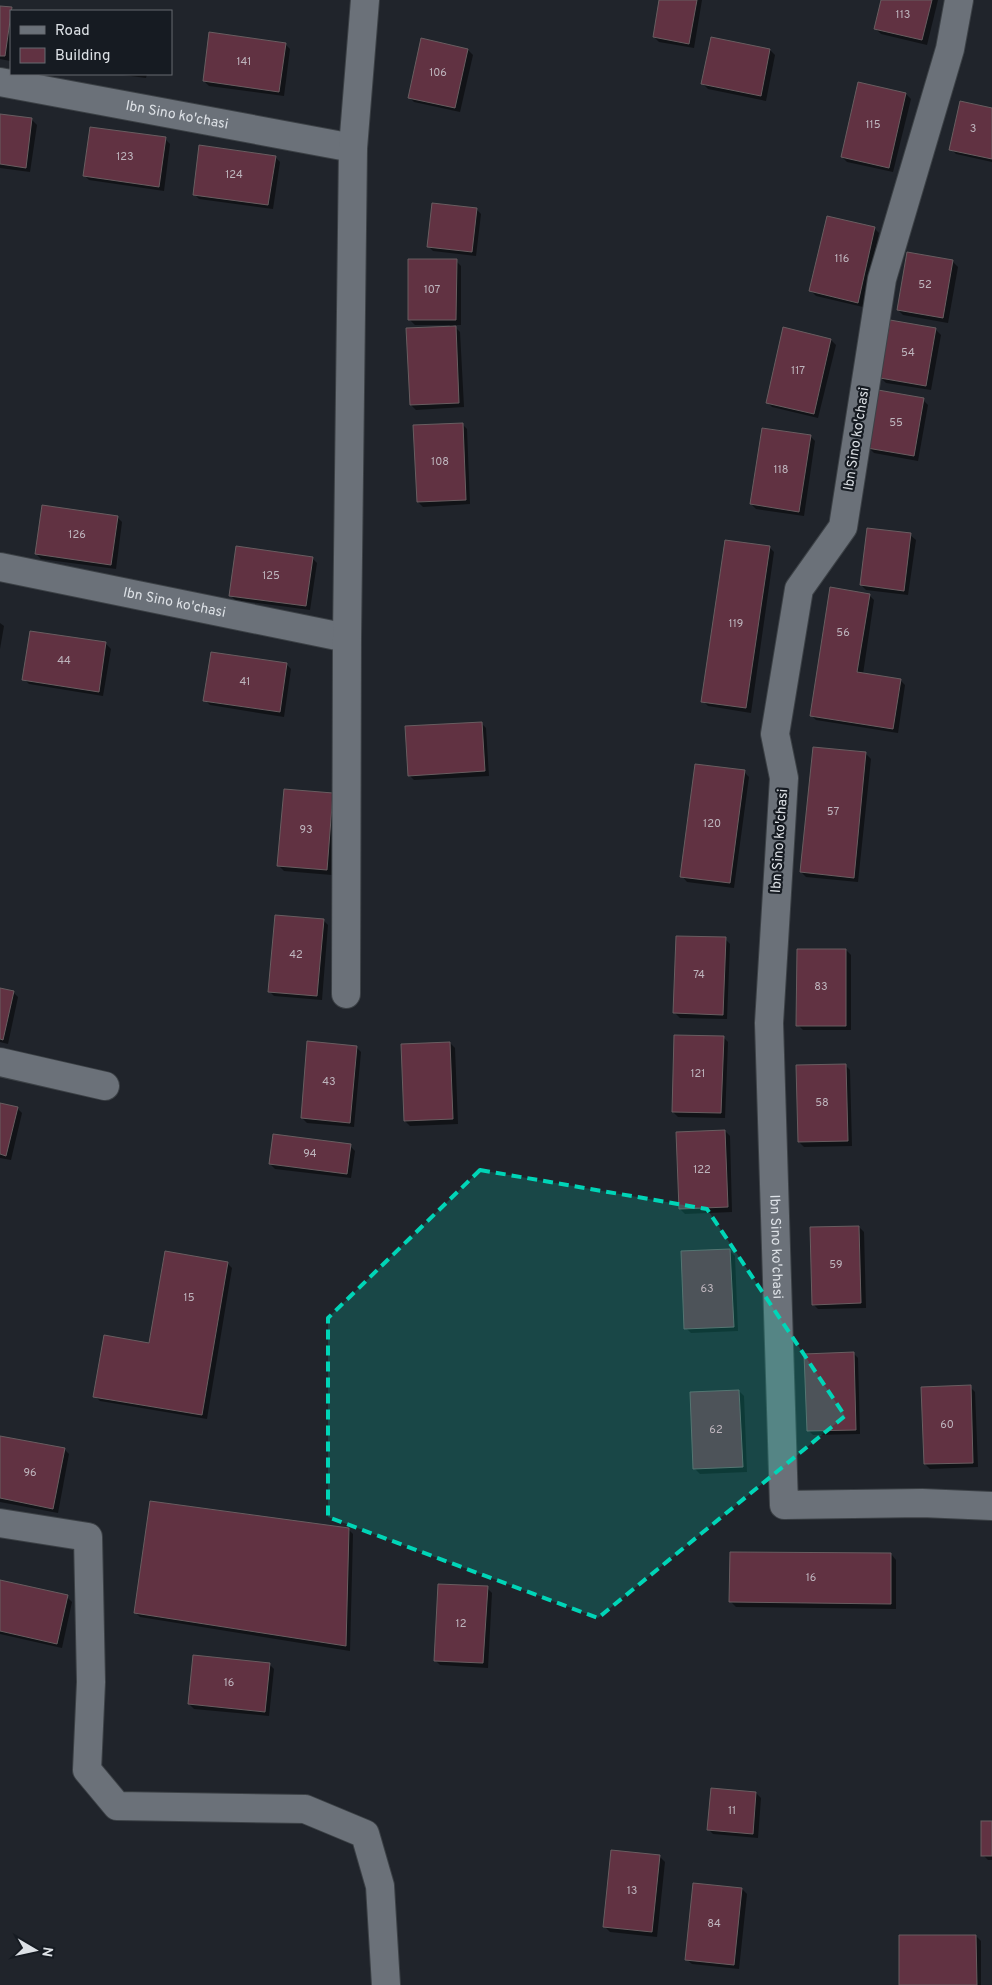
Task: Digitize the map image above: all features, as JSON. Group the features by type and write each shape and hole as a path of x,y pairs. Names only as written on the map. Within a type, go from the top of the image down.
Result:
{"street":[{"path":"346,994 347,638 352,148 365,0"},
{"name":"Ibn Sino ko'chasi","path":"959,0 950,49 882,279 843,527 799,590 775,734 784,778 769,1023 784,1505 922,1503 992,1506"},
{"name":"Ibn Sino ko'chasi","path":"0,82 352,148"},
{"name":"Ibn Sino ko'chasi","path":"0,567 347,638"},
{"path":"0,1062 105,1086"},
{"path":"0,1523 88,1537 92,1682 87,1770 117,1806 305,1809 365,1834 380,1886 386,1985"}],"highlighted area":[{"path":"480,1170 707,1209 845,1416 598,1618 328,1517 328,1318"}],"building":[{"path":"659,0 697,0 689,44 653,37"},
{"path":"881,0 932,0 922,40 874,29"},
{"path":"0,6 12,7 10,10 5,56 0,56"},
{"path":"209,32 286,43 279,92 203,81"},
{"path":"711,37 770,49 761,96 701,84"},
{"path":"421,38 468,49 455,108 408,98"},
{"path":"858,82 906,93 889,168 841,157"},
{"path":"960,101 992,108 992,159 949,150"},
{"path":"0,114 32,118 26,168 0,164"},
{"path":"90,127 166,137 159,187 83,176"},
{"path":"199,145 276,156 268,205 193,195"},
{"path":"432,203 477,208 472,252 427,247"},
{"path":"827,216 875,227 858,303 809,291"},
{"path":"907,252 953,260 943,318 897,310"},
{"path":"408,259 457,259 456,320 408,320"},
{"path":"890,320 936,328 926,386 880,378"},
{"path":"456,326 459,403 410,405 406,328"},
{"path":"783,327 831,339 814,414 766,403"},
{"path":"878,390 924,398 914,456 867,448"},
{"path":"463,423 466,500 417,502 413,425"},
{"path":"762,428 811,435 799,512 750,504"},
{"path":"42,505 118,516 111,565 35,554"},
{"path":"867,528 911,533 904,591 860,585"},
{"path":"725,540 770,546 746,708 701,702"},
{"path":"236,546 313,557 306,606 229,596"},
{"path":"830,587 870,594 857,672 901,679 893,729 810,716"},
{"path":"30,631 106,642 99,692 22,680"},
{"path":"211,652 287,663 280,712 203,701"},
{"path":"482,722 485,771 408,776 405,726"},
{"path":"813,747 866,752 854,878 800,872"},
{"path":"695,764 745,770 730,883 680,877"},
{"path":"284,789 333,793 327,870 277,866"},
{"path":"275,915 324,919 317,996 268,992"},
{"path":"676,936 726,937 723,1015 673,1013"},
{"path":"797,949 846,949 846,1026 796,1026"},
{"path":"0,988 14,991 3,1040 0,1039"},
{"path":"674,1035 724,1036 721,1113 672,1112"},
{"path":"307,1041 357,1046 350,1123 301,1118"},
{"path":"450,1042 453,1119 404,1121 401,1044"},
{"path":"846,1064 848,1141 798,1142 796,1065"},
{"path":"0,1103 18,1107 6,1156 0,1154"},
{"path":"725,1130 728,1207 679,1209 676,1132"},
{"path":"273,1134 351,1144 347,1174 269,1164"},
{"path":"859,1226 861,1303 812,1305 810,1227"},
{"path":"730,1249 734,1327 684,1329 681,1251"},
{"path":"165,1251 228,1262 202,1415 93,1397 104,1335 149,1343"},
{"path":"854,1352 856,1430 807,1431 804,1354"},
{"path":"971,1385 973,1463 924,1464 921,1387"},
{"path":"739,1390 743,1467 693,1469 690,1392"},
{"path":"0,1436 65,1448 53,1509 0,1498"},
{"path":"150,1501 349,1528 346,1646 134,1613"},
{"path":"730,1552 891,1553 891,1604 729,1602"},
{"path":"0,1580 68,1595 57,1644 0,1631"},
{"path":"438,1584 488,1586 483,1663 434,1661"},
{"path":"193,1655 270,1663 265,1712 188,1704"},
{"path":"711,1788 756,1792 753,1834 707,1830"},
{"path":"981,1821 992,1821 992,1856 981,1856"},
{"path":"611,1850 660,1855 652,1932 603,1927"},
{"path":"693,1883 742,1888 734,1965 685,1960"},
{"path":"899,1935 976,1935 977,1985 899,1985"}]}
